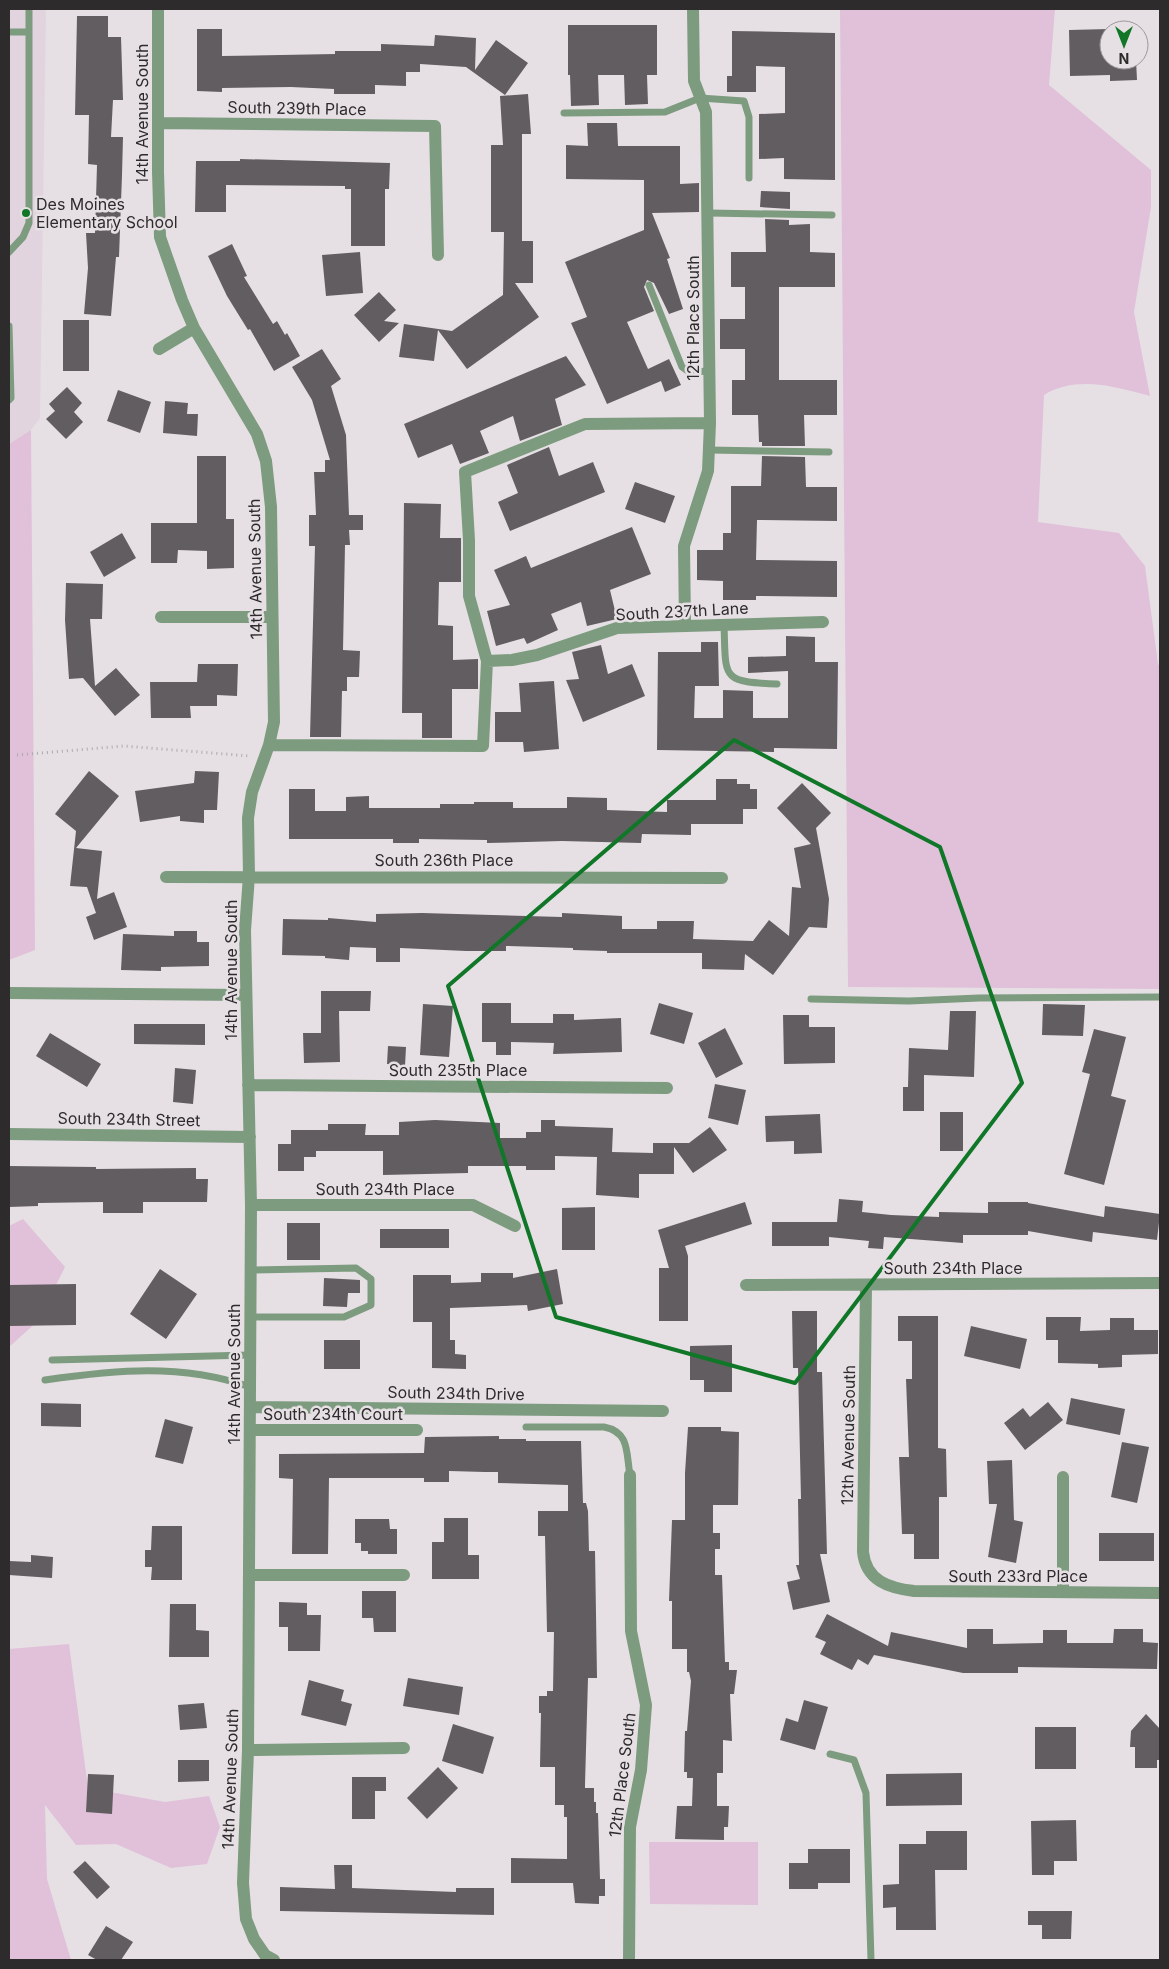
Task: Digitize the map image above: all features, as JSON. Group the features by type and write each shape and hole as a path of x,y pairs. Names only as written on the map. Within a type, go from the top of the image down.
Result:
{"street":[{"name":"14th Avenue South","path":"158,9 160,237 194,328 257,434 266,461 271,508 274,722 269,745 254,785 248,818 249,876 244,930 251,1205 248,1750 244,1901 246,1919 254,1939 270,1957"},
{"name":"12th Place South","path":"685,625 684,546 708,471 710,423 706,112 694,81 693,9"},
{"name":"South 239th Place","path":"158,123 435,126 438,255"},
{"path":"159,350 194,328"},
{"path":"269,745 484,746 487,661 469,596 469,540 465,472 585,424 710,423"},
{"path":"161,617 272,616"},
{"name":"South 237th Lane","path":"487,661 512,660 537,655 618,628 823,622"},
{"name":"South 236th Place","path":"166,877 722,878"},
{"path":"9,993 246,995"},
{"name":"South 235th Place","path":"248,1086 667,1088"},
{"name":"South 234th Street","path":"9,1134 250,1137"},
{"name":"South 234th Place","path":"251,1205 473,1205 515,1226"},
{"name":"South 234th Place","path":"746,1285 1160,1283"},
{"name":"12th Avenue South","path":"866,1285 863,1552 866,1565 878,1581"},
{"name":"South 234th Drive","path":"250,1407 663,1411"},
{"name":"South 234th Court","path":"250,1430 417,1430"},
{"name":"12th Place South","path":"630,1476 631,1631 646,1705 641,1770 630,1827 630,1960"},
{"path":"1062,1477 1063,1592"},
{"path":"249,1575 404,1575"},
{"name":"South 233rd Place","path":"878,1581 888,1587 914,1591 1160,1593"},
{"path":"248,1750 404,1748"}],"lane":[{"path":"9,252 23,237 28,222 29,9"},
{"path":"9,32 29,32"},
{"path":"564,114 665,112 700,98 740,100 746,104 749,117 749,178"},
{"path":"708,213 832,215"},
{"path":"649,285 682,367 689,372 710,370"},
{"path":"9,326 11,398 9,400"},
{"path":"708,450 829,452"},
{"path":"724,624 727,670 731,677 744,683 777,684"},
{"path":"811,999 909,1001 979,998 1160,997"},
{"path":"250,1270 356,1268 371,1279 371,1305 344,1318 250,1317"},
{"path":"52,1360 250,1355"},
{"path":"45,1380 108,1371 168,1370 221,1377 250,1387"},
{"path":"526,1426 604,1426 616,1429 621,1434 624,1442 630,1476"},
{"path":"830,1754 854,1760 866,1793 871,1960"}],"path":[{"path":"17,755 124,746 264,758"}],"highlighted area":[{"path":"734,740 940,847 1022,1083 795,1383 556,1317 448,986"}],"shaded area":[{"name":"Des Moines Elementary School","path":"9,9 46,9 40,418 31,430 9,444"},
{"path":"840,9 1055,9 1049,85 1151,170 1151,207 1134,312 1150,396 1110,386 1083,384 1070,385 1044,395 1038,522 1119,533 1145,566 1158,664 1160,667 1160,989 848,987"},
{"path":"31,430 35,950 9,960 9,444"},
{"path":"23,1219 65,1267 38,1321 9,1347 9,1226"},
{"path":"69,1644 88,1788 165,1802 209,1796 220,1827 207,1864 171,1868 116,1844 76,1845 45,1805 47,1879 71,1960 9,1960 9,1649"},
{"path":"649,1842 758,1842 758,1905 650,1904"}],"building":[{"path":"77,16 108,16 108,37 121,37 123,100 113,100 111,137 123,137 119,257 116,257 111,316 84,314 88,268 86,233 95,233 97,165 88,164 89,115 75,115"},
{"path":"568,25 657,25 657,75 647,75 648,104 625,105 624,75 598,75 599,105 571,106 570,75 568,75"},
{"path":"197,29 222,29 222,56 335,54 335,51 381,51 381,44 434,46 435,35 476,38 475,70 496,40 528,63 505,95 466,67 420,64 420,72 406,72 406,86 375,85 375,94 334,94 334,89 291,87 222,88 222,92 197,91"},
{"path":"1099,29 1099,70 1136,70 1137,80 1110,81 1110,75 1070,76 1069,30"},
{"path":"732,31 835,33 835,180 784,179 784,158 759,159 759,114 785,113 785,67 756,66 756,92 727,92 727,76 732,76"},
{"path":"528,94 531,134 522,134 522,241 533,241 533,283 515,283 539,317 467,369 438,330 434,361 399,357 404,324 452,331 503,295 504,232 491,232 491,145 503,145 500,96"},
{"path":"587,123 617,123 618,146 680,146 680,184 699,183 699,212 652,213 670,258 667,259 683,309 669,314 654,283 647,280 644,287 654,311 627,322 648,369 669,359 681,385 665,392 661,381 607,404 571,323 587,317 565,262 644,230 644,180 566,179 566,145 588,146"},
{"path":"240,159 390,163 389,189 385,189 385,246 351,246 351,189 345,189 345,186 226,185 226,212 195,212 196,161 240,161"},
{"path":"761,191 790,192 790,209 760,207"},
{"path":"765,219 789,220 789,225 810,224 810,252 835,253 835,287 779,287 779,380 837,380 837,415 804,415 805,446 762,446 762,442 759,442 758,415 732,415 732,380 745,380 745,349 720,349 720,319 745,319 745,287 731,287 731,252 766,252"},
{"path":"232,244 247,276 244,277 273,324 277,321 285,335 287,333 300,356 274,371 250,329 248,330 227,296 208,256"},
{"path":"360,252 363,293 326,296 322,255"},
{"path":"379,292 396,310 384,321 399,323 379,342 354,315"},
{"path":"63,320 89,320 89,371 63,371"},
{"path":"322,349 341,379 331,386 346,435 349,515 363,515 363,530 349,530 350,545 345,545 343,650 360,651 359,677 347,677 347,691 342,691 341,737 310,737 315,546 309,546 309,515 316,515 314,472 325,472 325,460 330,460 312,400 292,367"},
{"path":"566,356 586,385 555,399 562,425 520,441 513,416 480,431 489,453 460,464 452,444 418,458 404,424"},
{"path":"67,387 82,403 74,412 83,422 66,439 46,419 55,411 49,404"},
{"path":"118,390 151,402 140,433 107,421"},
{"path":"165,401 188,403 187,414 198,414 197,436 163,433"},
{"path":"549,447 559,476 593,462 605,492 510,531 498,502 518,493 507,465"},
{"path":"197,456 226,456 226,519 234,519 234,568 207,569 207,551 178,550 177,563 151,563 151,523 197,523"},
{"path":"762,456 805,457 806,487 837,487 837,521 757,520 756,560 837,561 837,597 756,596 756,600 723,600 723,581 697,580 697,550 723,550 723,533 731,533 731,486 761,486"},
{"path":"635,482 675,496 665,523 625,509"},
{"path":"404,503 441,504 440,538 461,538 461,582 439,582 438,625 453,626 453,660 478,659 478,689 452,689 452,738 422,738 422,713 402,713"},
{"path":"632,527 651,574 610,590 617,619 587,626 581,602 551,614 558,630 527,644 524,638 496,646 487,611 510,605 494,570 526,556 531,568"},
{"path":"122,533 136,558 104,577 90,552"},
{"path":"66,583 103,584 102,619 90,619 95,686 116,668 140,695 115,716 83,678 69,679 65,620"},
{"path":"786,636 815,637 815,662 838,662 837,749 774,748 774,752 657,750 658,652 701,652 701,642 718,642 719,686 695,686 694,718 723,718 723,690 753,691 753,718 788,718 788,671 748,673 748,657 786,656"},
{"path":"601,645 608,674 632,664 645,696 583,722 566,680 579,679 572,652"},
{"path":"198,664 238,664 237,696 217,695 217,706 190,706 191,718 151,718 150,682 197,682"},
{"path":"554,681 559,749 524,752 523,742 495,742 495,712 521,712 519,683"},
{"path":"89,771 119,796 76,848 102,851 97,899 114,892 127,927 94,940 86,917 96,913 87,887 70,886 76,831 55,814"},
{"path":"195,771 219,772 217,810 204,810 204,823 180,821 180,816 140,822 135,791 194,783"},
{"path":"716,779 737,779 737,784 750,784 750,789 757,789 757,809 743,809 743,824 691,824 691,835 642,834 641,843 562,841 487,843 487,840 419,839 419,843 393,843 393,839 289,839 289,789 315,789 315,811 346,811 346,797 369,796 369,808 440,808 440,804 513,802 513,808 567,808 567,797 607,798 607,810 667,812 667,800 716,800"},
{"path":"802,783 831,813 816,828 829,899 827,928 809,927 773,975 745,954 744,970 702,969 702,953 607,953 607,951 573,950 573,948 506,946 506,951 466,951 400,948 400,962 376,962 376,948 350,947 349,960 325,958 325,956 282,955 283,919 328,920 328,918 376,922 376,914 422,913 562,917 562,913 622,916 622,929 657,929 657,921 694,921 693,939 753,941 769,920 789,936 792,887 801,888 794,848 811,844 777,808"},
{"path":"174,931 197,931 197,942 209,942 209,966 161,967 161,971 121,970 123,934 174,936"},
{"path":"321,991 371,991 370,1011 339,1011 340,1062 304,1063 303,1033 321,1033"},
{"path":"482,1003 511,1003 511,1023 553,1023 553,1014 574,1014 574,1020 621,1018 622,1052 553,1054 554,1043 511,1042 511,1055 496,1055 496,1042 482,1042"},
{"path":"659,1003 693,1013 684,1044 650,1034"},
{"path":"423,1004 453,1006 449,1057 420,1055"},
{"path":"1043,1004 1085,1005 1083,1036 1042,1035"},
{"path":"950,1011 976,1011 974,1077 924,1075 924,1111 903,1111 903,1087 908,1087 909,1048 948,1050"},
{"path":"783,1015 809,1015 809,1027 835,1027 835,1063 784,1064"},
{"path":"134,1024 205,1024 205,1045 134,1044"},
{"path":"725,1028 743,1064 716,1078 698,1043"},
{"path":"1094,1029 1126,1037 1111,1096 1126,1100 1104,1185 1064,1174 1090,1074 1082,1072"},
{"path":"50,1033 101,1064 87,1087 36,1056"},
{"path":"388,1046 406,1047 405,1066 387,1064"},
{"path":"175,1068 196,1070 193,1104 173,1102"},
{"path":"715,1084 746,1090 738,1125 708,1118"},
{"path":"940,1112 963,1112 963,1151 940,1151"},
{"path":"820,1114 822,1153 794,1154 794,1141 766,1142 765,1116"},
{"path":"435,1120 500,1123 500,1138 526,1138 526,1132 541,1132 541,1120 555,1120 555,1126 613,1128 612,1152 653,1153 653,1143 689,1143 710,1127 727,1150 693,1173 674,1147 674,1174 639,1174 639,1198 596,1195 597,1157 555,1156 555,1170 526,1170 526,1166 468,1166 468,1173 383,1175 383,1151 316,1151 316,1157 304,1157 304,1171 278,1171 278,1144 291,1144 291,1130 328,1130 328,1124 366,1124 365,1135 399,1135 399,1122"},
{"path":"9,1166 96,1167 96,1169 196,1168 196,1179 208,1179 207,1202 143,1202 143,1213 103,1213 103,1202 38,1203 38,1206 9,1207"},
{"path":"839,1199 863,1201 862,1212 891,1215 939,1217 939,1212 988,1213 988,1202 1028,1202 1104,1217 1105,1206 1160,1214 1157,1240 1093,1232 1092,1242 1028,1231 1028,1235 963,1235 963,1243 884,1237 883,1249 868,1248 869,1241 829,1237 829,1246 772,1246 772,1222 837,1222"},
{"path":"745,1202 752,1224 685,1246 688,1256 688,1321 659,1321 659,1268 669,1268 658,1230"},
{"path":"595,1207 595,1250 562,1250 562,1208"},
{"path":"287,1223 320,1223 320,1260 287,1260"},
{"path":"380,1229 449,1229 449,1248 380,1248"},
{"path":"160,1269 197,1294 166,1339 130,1314"},
{"path":"557,1269 563,1304 528,1311 527,1305 450,1308 450,1340 455,1340 455,1354 466,1355 466,1369 432,1368 432,1322 413,1322 413,1275 451,1275 451,1283 481,1282 481,1273 513,1273 513,1278"},
{"path":"324,1278 360,1280 360,1293 348,1293 347,1307 323,1306"},
{"path":"76,1284 76,1325 9,1326 9,1285"},
{"path":"792,1311 817,1311 817,1372 822,1372 827,1554 820,1554 830,1602 793,1610 787,1582 800,1579 796,1565 799,1565 798,1499 801,1499 798,1368 793,1368"},
{"path":"898,1316 938,1316 938,1448 946,1449 947,1497 939,1497 939,1559 914,1559 914,1534 902,1534 899,1457 909,1457 906,1379 912,1379 912,1341 898,1341"},
{"path":"1046,1317 1081,1317 1080,1331 1110,1330 1110,1318 1134,1318 1134,1330 1158,1330 1158,1354 1122,1355 1122,1367 1098,1368 1098,1364 1058,1363 1058,1340 1046,1340"},
{"path":"971,1326 1027,1339 1020,1369 964,1356"},
{"path":"324,1340 360,1340 360,1369 324,1369"},
{"path":"732,1345 732,1392 704,1392 704,1380 690,1380 690,1346"},
{"path":"1071,1398 1125,1409 1120,1435 1066,1424"},
{"path":"1048,1402 1063,1420 1025,1450 1004,1423 1023,1408 1030,1417"},
{"path":"41,1403 81,1404 81,1427 41,1426"},
{"path":"165,1419 193,1427 183,1464 155,1457"},
{"path":"688,1427 721,1427 721,1431 739,1432 738,1505 713,1505 713,1533 720,1533 720,1549 715,1549 715,1575 722,1575 725,1662 729,1662 729,1670 737,1670 734,1694 730,1694 732,1741 723,1740 723,1773 717,1773 717,1806 729,1806 728,1827 724,1827 724,1840 675,1839 677,1806 692,1806 693,1778 687,1778 687,1772 684,1772 685,1731 687,1731 691,1681 689,1672 687,1672 687,1649 672,1649 672,1601 669,1601 672,1520 685,1520 685,1473"},
{"path":"499,1436 499,1439 526,1439 526,1441 581,1441 583,1503 586,1503 588,1511 589,1551 595,1551 597,1678 588,1678 585,1788 594,1788 594,1802 596,1802 596,1813 598,1813 600,1879 605,1879 605,1896 599,1896 599,1904 575,1903 573,1883 511,1883 511,1858 567,1859 567,1817 564,1817 564,1805 555,1805 555,1767 540,1767 541,1713 539,1713 539,1696 547,1696 547,1691 553,1691 554,1632 547,1632 545,1536 538,1536 538,1511 568,1511 568,1485 498,1483 498,1472 449,1471 449,1482 424,1482 424,1478 329,1478 328,1554 292,1554 293,1479 279,1478 279,1454 424,1453 425,1437"},
{"path":"1122,1442 1149,1447 1137,1503 1111,1497"},
{"path":"1012,1460 1014,1520 1023,1522 1016,1563 988,1557 997,1504 989,1504 987,1461"},
{"path":"444,1518 468,1518 468,1555 479,1555 479,1579 432,1579 432,1542 444,1542"},
{"path":"355,1519 389,1519 390,1529 397,1529 397,1554 368,1554 368,1551 361,1551 361,1543 355,1543"},
{"path":"152,1526 182,1526 182,1580 151,1580 152,1567 145,1567 145,1550 151,1550"},
{"path":"1099,1533 1154,1533 1154,1561 1099,1561"},
{"path":"31,1555 53,1557 52,1578 9,1575 9,1561 31,1562"},
{"path":"362,1591 396,1591 396,1632 374,1632 373,1618 362,1618"},
{"path":"279,1602 307,1603 307,1615 321,1615 320,1651 288,1651 288,1627 279,1627"},
{"path":"170,1604 196,1604 196,1630 209,1631 209,1657 169,1657"},
{"path":"827,1614 888,1646 891,1632 967,1648 967,1629 993,1629 993,1644 1043,1643 1043,1630 1067,1630 1067,1643 1113,1643 1114,1629 1143,1629 1143,1642 1158,1643 1157,1669 1018,1667 1018,1673 963,1673 874,1655 868,1665 858,1659 852,1670 820,1654 826,1642 815,1637"},
{"path":"408,1678 463,1687 459,1715 403,1706"},
{"path":"309,1680 344,1690 341,1701 352,1704 346,1726 301,1715"},
{"path":"804,1700 828,1707 815,1750 780,1740 786,1718 798,1722"},
{"path":"204,1703 207,1728 180,1730 178,1705"},
{"path":"1146,1714 1160,1729 1160,1760 1157,1760 1157,1768 1135,1768 1135,1747 1130,1747 1131,1731"},
{"path":"453,1724 494,1737 483,1774 442,1761"},
{"path":"1035,1727 1076,1727 1076,1769 1035,1769"},
{"path":"178,1760 209,1760 209,1781 178,1782"},
{"path":"438,1767 458,1788 427,1819 407,1798"},
{"path":"962,1773 962,1805 886,1806 886,1774"},
{"path":"88,1774 114,1775 112,1814 86,1812"},
{"path":"352,1777 386,1777 386,1791 375,1791 375,1819 352,1819"},
{"path":"1076,1820 1077,1861 1054,1861 1054,1875 1032,1875 1031,1821"},
{"path":"926,1831 967,1831 967,1870 935,1870 936,1930 896,1930 896,1907 883,1908 883,1885 899,1884 899,1844 926,1844"},
{"path":"808,1849 850,1849 850,1883 818,1883 818,1889 789,1889 789,1863 808,1863"},
{"path":"85,1861 110,1887 97,1899 73,1872"},
{"path":"334,1865 352,1865 352,1888 456,1892 456,1888 494,1888 494,1915 280,1911 280,1887 335,1889"},
{"path":"1028,1911 1072,1911 1071,1939 1042,1939 1042,1925 1028,1925"},
{"path":"106,1926 133,1942 121,1960 97,1960 88,1955"}],"place":[{"name":"Des Moines Elementary School","path":"26,213"}]}
